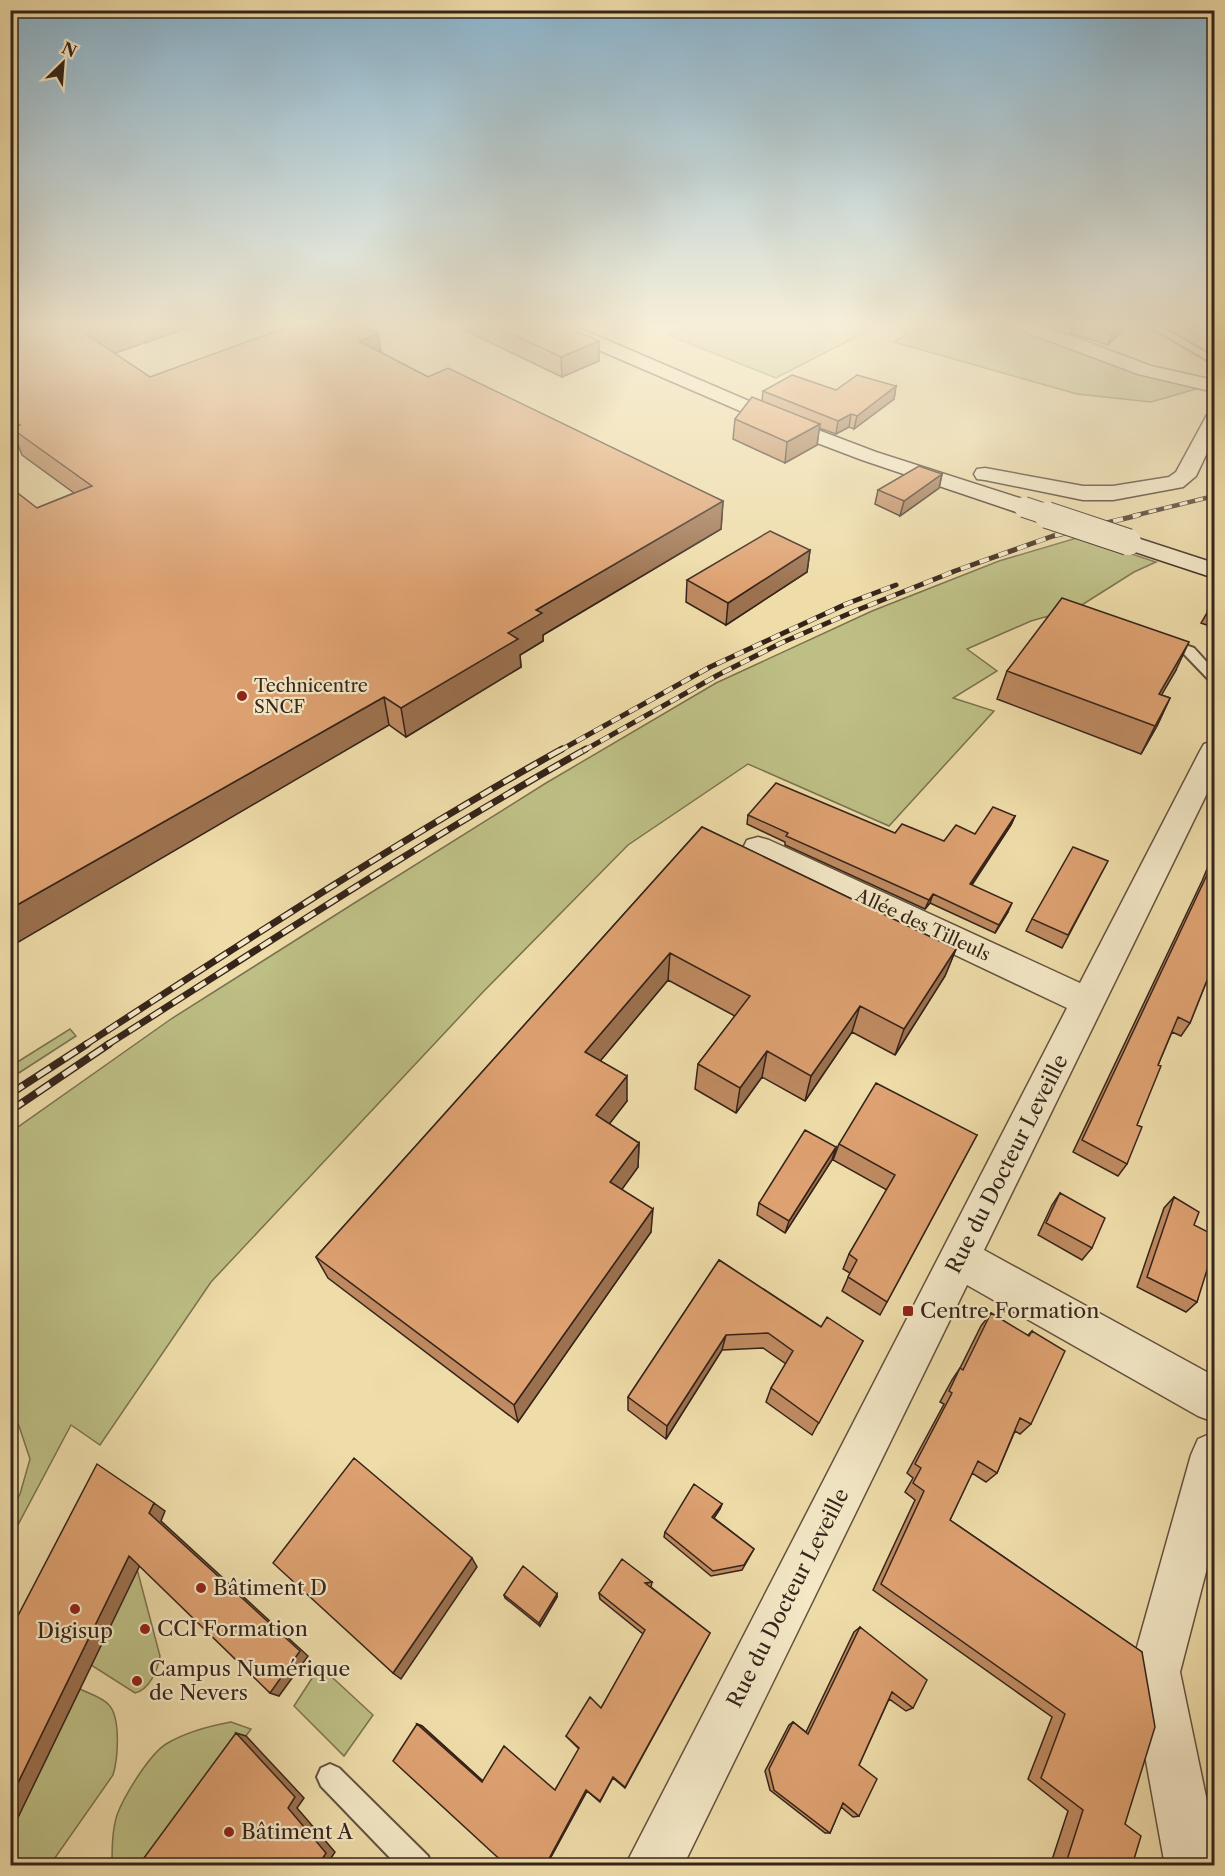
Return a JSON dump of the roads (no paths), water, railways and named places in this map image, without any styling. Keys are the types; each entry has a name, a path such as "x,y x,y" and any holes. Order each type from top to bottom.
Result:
{"street":[{"path":"767,416 869,456 1215,571"},
{"path":"950,483 967,472 1083,493 1113,493 1175,482 1185,476 1215,419"},
{"name":"Rue du Docteur Leveille","path":"653,1866 1215,751"},
{"name":"Allée des Tilleuls","path":"758,848 1088,1002"},
{"path":"959,1258 1215,1400"},
{"path":"1194,1866 1155,1672 1215,1455"}],"lane":[{"path":"1156,638 1189,651 1215,677"},
{"path":"330,1777 418,1866"}],"railway":[{"path":"1133,516 1214,496"},
{"path":"583,751 718,675 781,643 855,611 955,571 1053,536 1139,515"},
{"path":"559,751 710,667 846,604 896,585"},
{"path":"85,1045 381,856 562,749"},
{"path":"107,1045 404,857 586,749"},
{"path":"10,1094 87,1044"},
{"path":"10,1111 109,1044"}],"place":[{"name":"Technicentre SNCF","path":"242,696"},
{"name":"Centre Formation","path":"908,1311"},
{"name":"Bâtiment D","path":"201,1588"},
{"name":"Digisup","path":"75,1609"},
{"name":"CCI Formation","path":"145,1629"},
{"name":"Campus Numérique de Nevers","path":"137,1681"},
{"name":"Bâtiment A","path":"229,1832"}]}
